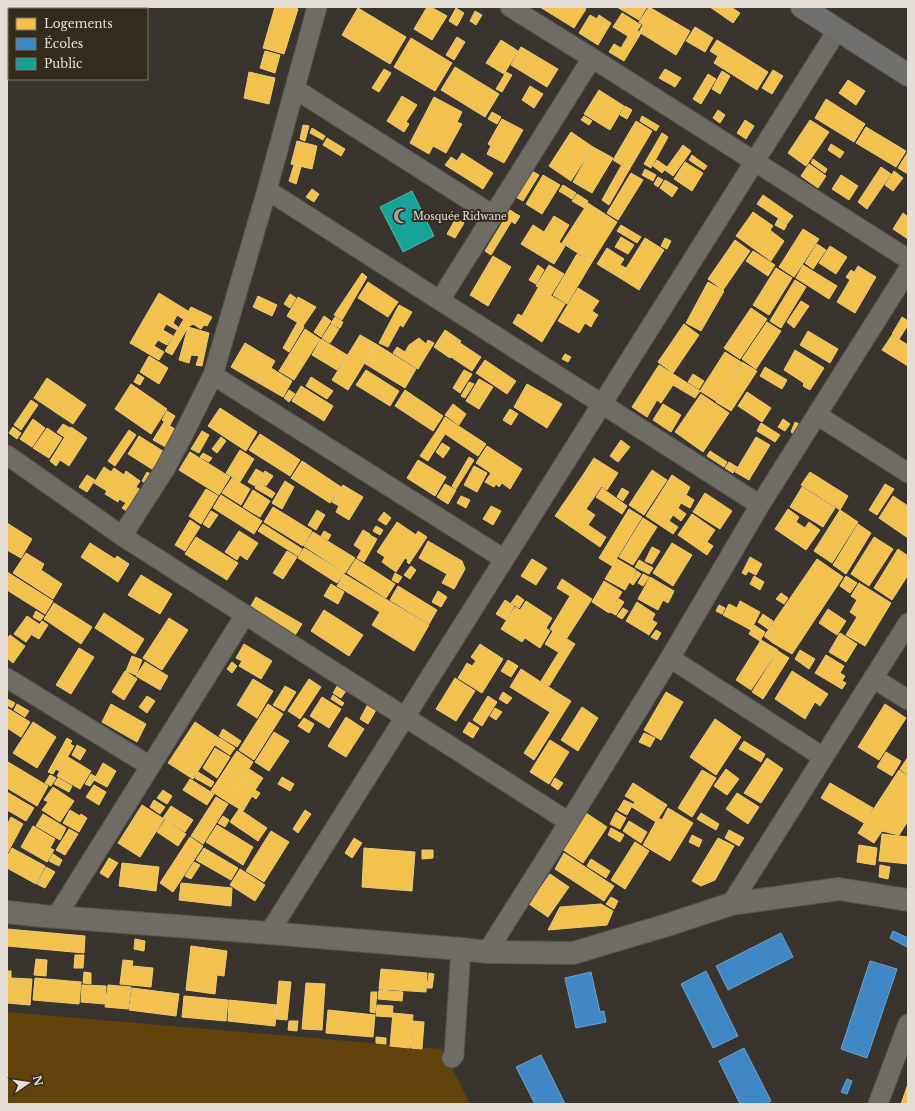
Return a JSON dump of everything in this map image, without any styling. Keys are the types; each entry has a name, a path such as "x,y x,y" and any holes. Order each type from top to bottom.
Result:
{"main road":[{"path":"802,7 908,75"}],"street":[{"path":"122,536 165,469 214,375 317,7"},
{"path":"510,7 908,259"},
{"path":"269,933 404,716 838,29"},
{"path":"440,300 592,58"},
{"path":"295,89 493,215"},
{"path":"267,190 760,505"},
{"path":"487,952 570,822 670,658 760,505 908,270"},
{"path":"214,375 504,559"},
{"path":"817,415 908,473"},
{"path":"7,455 122,536 570,822"},
{"path":"56,917 246,615"},
{"path":"731,904 908,623"},
{"path":"670,658 823,757"},
{"path":"7,678 150,766"},
{"path":"873,678 908,700"},
{"path":"7,912 487,952 573,953 731,904 839,889 908,900"},
{"path":"452,1058 454,1055 461,949"},
{"path":"878,1104 908,1024"}],"shaded area":[{"path":"7,1012 442,1049 470,1104 7,1104"}],"building: Logements":[{"path":"275,7 292,7 298,9 284,54 263,48"},
{"path":"427,7 431,7 447,16 432,40 414,29"},
{"path":"540,7 583,7 586,9 574,28"},
{"path":"617,7 647,7 639,20"},
{"path":"649,7 690,31 676,55 639,32 643,25 639,22"},
{"path":"710,7 731,7 740,13 733,23"},
{"path":"358,8 406,37 390,64 342,35"},
{"path":"456,8 464,13 457,26 449,21"},
{"path":"475,11 482,15 476,25 470,21"},
{"path":"622,13 641,25 637,31 641,33 624,61 609,52 614,44 621,48 628,36 613,27"},
{"path":"590,15 597,19 599,15 611,23 598,45 579,33"},
{"path":"695,27 713,38 705,52 686,41"},
{"path":"457,37 465,42 454,60 446,55"},
{"path":"411,38 452,63 435,91 394,67"},
{"path":"501,40 518,51 504,74 486,63"},
{"path":"717,40 768,72 757,90 714,63 718,56 710,51"},
{"path":"521,47 558,69 547,87 511,65"},
{"path":"265,51 280,55 275,73 260,68"},
{"path":"455,67 499,94 485,117 441,90"},
{"path":"384,69 391,73 379,92 372,88"},
{"path":"665,69 681,78 675,87 659,78"},
{"path":"773,70 783,76 772,94 762,88"},
{"path":"722,71 730,76 720,94 712,89"},
{"path":"249,72 275,78 269,104 244,98"},
{"path":"506,72 512,75 502,92 496,89"},
{"path":"708,74 716,79 701,104 693,99"},
{"path":"848,80 865,91 856,105 839,93"},
{"path":"530,86 543,94 534,108 522,100"},
{"path":"599,90 624,106 610,130 584,114"},
{"path":"402,96 417,105 406,122 409,124 404,132 387,121"},
{"path":"434,97 462,112 457,122 462,124 446,153 433,146 429,154 410,143"},
{"path":"826,99 865,124 854,142 815,118"},
{"path":"625,106 632,110 627,119 620,115"},
{"path":"718,110 725,115 720,123 713,118"},
{"path":"492,112 501,117 497,124 488,119"},
{"path":"584,116 592,121 589,125 581,120"},
{"path":"642,116 659,126 656,131 640,121"},
{"path":"502,119 523,130 504,163 487,154 491,146 488,144"},
{"path":"745,120 754,126 746,139 737,133"},
{"path":"810,120 829,132 806,166 788,153"},
{"path":"636,121 652,131 629,170 613,160"},
{"path":"303,125 309,126 305,141 300,139"},
{"path":"866,127 906,151 896,167 856,143"},
{"path":"312,128 325,136 323,140 310,133"},
{"path":"571,132 593,147 571,181 549,166"},
{"path":"662,133 668,137 651,168 644,164"},
{"path":"327,138 345,149 341,156 323,145"},
{"path":"297,141 317,146 312,169 291,164"},
{"path":"831,144 844,152 840,158 828,150"},
{"path":"683,145 691,151 673,176 665,170"},
{"path":"593,147 613,158 592,193 573,182"},
{"path":"908,152 908,174 898,168"},
{"path":"462,153 493,173 483,189 445,165 451,157 457,161"},
{"path":"692,155 707,166 704,170 689,160"},
{"path":"813,159 827,169 825,173 811,163"},
{"path":"657,160 667,167 662,173 653,166"},
{"path":"685,162 703,173 692,191 674,179"},
{"path":"809,164 826,176 818,188 801,176"},
{"path":"294,165 301,167 296,184 289,181"},
{"path":"621,166 629,170 609,205 602,200"},
{"path":"881,167 891,174 867,209 858,202"},
{"path":"645,169 656,175 653,181 642,175"},
{"path":"530,170 539,175 523,201 514,196"},
{"path":"894,171 903,178 893,191 885,185"},
{"path":"631,173 643,180 618,220 607,213"},
{"path":"543,175 560,185 542,214 526,204"},
{"path":"841,175 858,186 849,200 832,189"},
{"path":"658,177 663,180 658,187 654,184"},
{"path":"665,180 678,188 672,197 660,188"},
{"path":"563,185 576,193 572,199 559,191"},
{"path":"312,189 319,194 314,202 306,197"},
{"path":"577,194 588,201 584,208 572,201"},
{"path":"763,195 793,216 787,224 757,204"},
{"path":"588,203 617,222 592,262 562,243"},
{"path":"510,210 516,214 491,255 485,251"},
{"path":"753,212 773,226 770,230 784,241 771,261 736,236"},
{"path":"903,213 908,217 908,239 893,229"},
{"path":"516,214 520,216 515,224 511,221"},
{"path":"554,216 569,225 559,242 565,246 554,264 521,244 533,225 544,232"},
{"path":"456,218 464,223 455,238 447,234"},
{"path":"778,219 787,225 784,230 775,225"},
{"path":"621,225 641,237 637,243 617,231"},
{"path":"803,229 819,239 794,277 779,267"},
{"path":"621,237 634,245 628,254 615,247"},
{"path":"645,238 664,250 639,290 620,278"},
{"path":"665,238 671,241 667,249 661,246"},
{"path":"735,240 750,251 723,290 708,279"},
{"path":"817,244 826,250 813,269 805,263"},
{"path":"830,246 847,257 836,274 819,263"},
{"path":"607,248 624,259 620,265 626,268 620,278 597,264"},
{"path":"753,251 775,265 768,276 746,261"},
{"path":"577,254 592,262 567,304 553,295"},
{"path":"493,256 511,267 488,306 470,295"},
{"path":"538,265 544,270 536,284 529,280"},
{"path":"549,265 564,274 551,295 536,286"},
{"path":"803,265 837,286 829,299 796,278"},
{"path":"858,266 876,277 855,313 837,302"},
{"path":"776,268 792,278 769,315 753,305"},
{"path":"851,270 854,272 850,280 846,277"},
{"path":"362,273 367,277 342,320 334,315"},
{"path":"795,280 806,287 781,328 770,321"},
{"path":"368,282 398,302 388,317 358,298"},
{"path":"708,282 724,291 701,331 686,323"},
{"path":"538,288 565,304 542,342 513,323 518,314 522,316"},
{"path":"578,288 599,301 592,311 598,315 591,327 585,323 579,333 558,321"},
{"path":"159,293 188,311 183,319 177,315 173,323 178,327 177,330 166,324 163,330 173,336 167,345 158,340 154,346 164,352 159,360 130,343"},
{"path":"290,294 296,298 290,308 284,304"},
{"path":"258,296 277,305 272,316 253,307"},
{"path":"298,297 316,307 303,326 287,316"},
{"path":"801,301 809,306 794,328 787,322"},
{"path":"399,305 412,312 403,327 400,325 388,347 379,343"},
{"path":"191,307 212,317 207,326 204,325 201,329 193,324 188,327 172,355 165,351"},
{"path":"751,308 767,319 740,359 724,348"},
{"path":"324,316 331,321 321,337 314,332"},
{"path":"335,317 343,322 340,328 331,323"},
{"path":"902,317 908,321 908,325 899,339 892,334"},
{"path":"767,322 781,331 756,369 742,359"},
{"path":"297,323 304,327 289,352 283,348"},
{"path":"331,324 339,329 330,343 322,338"},
{"path":"684,324 699,335 673,373 658,362"},
{"path":"188,327 209,333 202,366 196,365 199,356 191,355 189,363 179,360"},
{"path":"305,329 320,339 294,380 279,371"},
{"path":"445,330 461,341 450,358 434,347"},
{"path":"808,331 838,349 830,363 800,345"},
{"path":"360,335 376,344 348,390 332,380"},
{"path":"892,335 908,345 908,366 882,350"},
{"path":"419,338 426,344 428,340 434,343 418,369 393,353 397,347 405,352 409,345"},
{"path":"321,339 347,355 337,370 312,355"},
{"path":"245,343 275,361 271,368 292,381 283,397 231,367"},
{"path":"460,343 481,357 472,371 451,357"},
{"path":"376,344 416,369 405,388 364,363"},
{"path":"795,350 824,368 810,390 803,386 804,383 784,370"},
{"path":"725,352 741,362 716,401 700,391"},
{"path":"565,354 571,357 568,362 562,359"},
{"path":"149,356 168,368 159,384 140,372"},
{"path":"485,360 516,381 507,394 476,373"},
{"path":"742,362 757,371 731,411 716,402"},
{"path":"659,365 700,391 695,398 673,385 661,403 657,400 647,417 632,407"},
{"path":"765,367 787,380 782,389 760,376"},
{"path":"366,370 399,391 390,406 356,385"},
{"path":"464,370 472,374 460,393 453,388"},
{"path":"138,374 144,378 140,385 134,382"},
{"path":"693,374 704,381 699,389 688,382"},
{"path":"311,377 333,391 327,399 306,386"},
{"path":"47,378 86,405 73,424 34,398"},
{"path":"479,379 493,387 479,409 466,401"},
{"path":"469,382 474,384 465,398 461,396"},
{"path":"131,384 167,409 151,434 115,409"},
{"path":"527,384 562,404 547,428 514,407"},
{"path":"301,386 333,406 324,421 292,401"},
{"path":"289,390 295,394 289,402 284,398"},
{"path":"405,390 443,416 433,431 395,406"},
{"path":"747,392 771,408 762,422 738,406"},
{"path":"701,394 729,413 703,452 675,432"},
{"path":"31,400 38,405 21,430 14,425"},
{"path":"453,404 466,414 459,425 445,415"},
{"path":"663,404 681,415 671,432 653,420"},
{"path":"220,408 257,432 246,451 208,426"},
{"path":"510,409 518,414 511,425 503,420"},
{"path":"167,411 175,416 170,425 162,420"},
{"path":"445,417 486,444 478,456 438,429"},
{"path":"33,419 45,428 32,447 20,439"},
{"path":"783,419 790,424 785,431 778,427"},
{"path":"164,422 181,433 171,450 153,440"},
{"path":"795,422 799,424 794,434 791,432"},
{"path":"761,423 780,435 775,442 757,431"},
{"path":"63,424 70,428 64,437 57,432"},
{"path":"13,427 21,433 17,439 9,433"},
{"path":"71,427 87,438 69,466 60,460 56,466 50,461"},
{"path":"47,428 62,438 49,458 33,448"},
{"path":"438,429 445,434 428,461 420,456"},
{"path":"129,430 136,435 115,466 108,461"},
{"path":"202,431 209,435 199,453 191,449"},
{"path":"260,434 300,460 290,476 249,450"},
{"path":"139,436 166,453 155,471 128,454"},
{"path":"221,437 226,441 217,453 212,449"},
{"path":"756,437 770,445 749,480 735,472"},
{"path":"621,440 630,447 618,462 610,456"},
{"path":"442,443 450,448 443,458 436,452"},
{"path":"487,446 522,469 510,489 502,483 499,487 496,484 494,487 485,482 491,473 476,463"},
{"path":"240,450 254,459 240,482 226,473"},
{"path":"710,451 727,462 724,467 707,456"},
{"path":"190,452 230,477 219,495 179,470"},
{"path":"203,453 212,458 209,462 200,457"},
{"path":"469,457 474,460 456,489 452,486"},
{"path":"594,458 618,473 607,490 583,475"},
{"path":"418,460 446,477 435,496 407,478"},
{"path":"302,461 341,487 330,503 291,478"},
{"path":"729,462 737,467 733,473 725,468"},
{"path":"474,466 487,473 477,492 464,485"},
{"path":"104,467 111,472 114,468 124,475 126,471 140,481 136,487 142,491 128,512 122,508 126,503 119,499 118,502 105,494 107,491 94,483"},
{"path":"256,469 263,473 255,486 248,482"},
{"path":"652,470 667,480 644,515 629,505"},
{"path":"265,471 273,476 266,486 258,481"},
{"path":"147,472 152,475 147,484 142,481"},
{"path":"810,472 848,496 840,510 801,485"},
{"path":"87,475 95,480 87,492 79,487"},
{"path":"583,475 601,487 586,509 595,515 588,525 606,537 600,547 555,516"},
{"path":"672,475 690,487 686,495 694,500 690,508 681,503 678,508 686,514 681,521 673,515 669,521 678,527 673,534 646,516"},
{"path":"232,478 250,489 241,505 222,493"},
{"path":"285,481 294,487 282,509 272,503"},
{"path":"258,482 275,493 272,498 255,488"},
{"path":"445,484 456,490 448,504 437,497"},
{"path":"885,484 894,489 877,515 869,510"},
{"path":"343,485 363,497 349,520 336,512 339,506 332,502"},
{"path":"802,487 835,508 823,527 790,507"},
{"path":"602,488 627,506 622,514 596,497"},
{"path":"622,488 629,492 623,501 617,497"},
{"path":"206,489 218,496 201,524 189,516"},
{"path":"253,490 270,501 260,517 243,507"},
{"path":"705,493 732,511 720,529 693,512"},
{"path":"221,495 262,521 254,534 213,508"},
{"path":"461,496 470,500 466,508 457,503"},
{"path":"893,496 908,506 908,538 879,518"},
{"path":"491,506 501,511 493,525 483,519"},
{"path":"273,507 312,531 303,546 264,522"},
{"path":"629,509 642,517 612,566 599,558"},
{"path":"788,509 799,517 796,522 805,528 809,522 820,530 806,550 775,529"},
{"path":"317,510 325,515 316,530 308,525"},
{"path":"840,510 858,522 832,563 814,551"},
{"path":"211,511 218,515 209,528 203,524"},
{"path":"384,512 391,518 386,525 378,520"},
{"path":"692,514 715,530 707,542 713,546 707,555 678,535"},
{"path":"643,518 657,527 633,565 619,557"},
{"path":"190,520 200,527 185,551 175,545"},
{"path":"397,522 416,535 418,531 427,537 409,564 407,562 408,560 405,558 396,572 382,562 385,557 377,552"},
{"path":"7,523 32,539 21,558 7,550"},
{"path":"263,524 302,549 298,556 258,531"},
{"path":"858,524 871,533 846,574 833,565"},
{"path":"376,526 383,530 380,535 373,531"},
{"path":"363,530 370,534 361,550 354,545"},
{"path":"239,531 258,543 247,560 240,555 237,560 225,552"},
{"path":"324,531 331,535 328,540 321,536"},
{"path":"313,532 355,558 345,573 304,546"},
{"path":"370,535 377,539 364,562 357,558"},
{"path":"196,537 238,563 227,580 185,554"},
{"path":"874,537 893,549 869,586 851,574"},
{"path":"428,541 462,561 465,569 454,589 442,583 447,574 419,558"},
{"path":"90,543 115,559 117,556 129,564 118,582 81,557"},
{"path":"672,543 692,555 673,586 653,573"},
{"path":"652,547 660,551 652,564 645,561"},
{"path":"304,548 344,573 337,583 298,558"},
{"path":"898,549 908,556 908,575 892,600 874,588"},
{"path":"287,551 297,557 283,579 273,573"},
{"path":"26,553 44,564 41,570 62,584 53,599 13,573"},
{"path":"750,557 762,564 756,575 748,571 746,575 742,573"},
{"path":"356,559 395,584 386,598 347,573"},
{"path":"532,559 547,568 536,585 521,576"},
{"path":"617,559 636,570 625,590 605,579"},
{"path":"817,559 843,577 792,654 764,636"},
{"path":"639,560 653,568 649,574 635,567"},
{"path":"411,566 416,570 410,579 404,575"},
{"path":"637,571 641,574 633,585 629,582"},
{"path":"7,572 53,601 45,614 7,590"},
{"path":"395,573 402,577 398,583 392,580"},
{"path":"344,574 429,625 414,651 372,625 380,612 337,586"},
{"path":"643,574 649,577 643,586 638,583"},
{"path":"141,575 172,594 160,614 128,595"},
{"path":"754,576 764,582 760,590 750,584"},
{"path":"846,576 857,583 850,593 840,586"},
{"path":"650,577 674,591 668,603 663,600 658,610 638,599"},
{"path":"562,579 592,599 558,652 545,644 553,631 550,629 570,596 557,588"},
{"path":"604,581 622,592 609,613 592,602"},
{"path":"859,583 891,603 865,646 846,635 857,617 850,612 857,600 851,596"},
{"path":"331,584 344,592 338,604 324,596"},
{"path":"398,586 437,610 429,624 390,600"},
{"path":"438,591 447,597 441,607 432,602"},
{"path":"781,593 788,598 784,604 776,599"},
{"path":"517,595 524,600 519,608 511,603"},
{"path":"256,597 302,624 294,637 248,611"},
{"path":"619,599 624,602 616,615 610,612"},
{"path":"505,600 514,606 506,620 496,614"},
{"path":"526,601 552,618 546,628 550,631 540,648 525,638 522,642 501,629 515,607 520,610"},
{"path":"740,601 760,612 751,630 723,615 729,604 737,608"},
{"path":"637,602 655,614 652,620 657,623 649,635 626,621"},
{"path":"54,603 92,627 81,644 44,619"},
{"path":"719,605 725,608 722,614 716,611"},
{"path":"623,608 628,611 622,619 617,616"},
{"path":"828,609 846,621 837,635 819,623"},
{"path":"324,610 363,635 349,656 311,631"},
{"path":"36,611 44,616 40,621 33,617"},
{"path":"104,613 144,639 135,654 95,628"},
{"path":"763,614 773,621 768,629 758,622"},
{"path":"27,616 39,624 26,642 14,634"},
{"path":"169,618 188,630 162,670 143,658"},
{"path":"42,621 48,625 39,639 32,635"},
{"path":"754,625 765,632 760,641 749,634"},
{"path":"656,630 661,633 657,640 651,637"},
{"path":"840,633 857,644 846,662 829,652"},
{"path":"10,635 25,646 13,663 7,658 7,639"},
{"path":"567,639 575,644 549,686 541,681"},
{"path":"761,640 778,650 751,690 736,680"},
{"path":"244,644 272,661 261,679 239,666 242,661 236,658"},
{"path":"480,644 503,659 482,693 458,678 467,663 472,666 476,661 471,657"},
{"path":"79,648 94,657 71,694 56,685"},
{"path":"800,650 815,659 809,669 795,659"},
{"path":"778,651 789,658 763,699 752,692"},
{"path":"826,655 844,666 840,673 845,676 842,681 846,683 842,689 815,673"},
{"path":"132,656 142,660 136,675 126,671"},
{"path":"508,660 518,666 511,677 501,671"},
{"path":"145,662 168,676 160,690 136,676"},
{"path":"232,662 237,666 232,673 227,669"},
{"path":"521,669 561,695 550,712 510,687"},
{"path":"125,671 137,679 124,700 112,692"},
{"path":"792,671 828,694 820,706 815,702 805,719 775,699"},
{"path":"455,678 475,691 456,721 436,709"},
{"path":"253,679 273,691 257,718 237,705"},
{"path":"309,679 321,687 300,719 288,711"},
{"path":"339,683 348,688 341,698 333,693"},
{"path":"285,686 296,692 284,711 273,705"},
{"path":"503,692 512,698 507,704 499,699"},
{"path":"666,692 683,702 661,740 644,730"},
{"path":"333,695 344,703 342,706 331,699"},
{"path":"561,695 571,701 534,760 524,753"},
{"path":"147,696 155,701 147,713 139,707"},
{"path":"488,696 497,702 482,726 473,720"},
{"path":"322,697 341,709 329,728 310,716"},
{"path":"7,699 15,703 12,708 7,705"},
{"path":"17,704 29,711 25,717 14,710"},
{"path":"111,704 146,724 137,742 102,722"},
{"path":"268,704 283,714 254,760 239,750"},
{"path":"368,704 376,710 368,724 360,719"},
{"path":"885,704 906,718 879,760 858,747"},
{"path":"582,707 598,718 578,751 561,740"},
{"path":"7,708 30,722 21,737 7,728"},
{"path":"495,708 502,712 496,720 490,716"},
{"path":"346,717 364,729 346,757 328,746"},
{"path":"304,718 314,724 309,733 298,726"},
{"path":"715,719 741,737 716,775 690,757"},
{"path":"33,722 56,737 37,768 13,753"},
{"path":"195,722 219,738 193,779 168,763"},
{"path":"469,722 479,728 473,738 463,732"},
{"path":"223,729 241,741 237,747 219,736"},
{"path":"274,732 289,741 269,771 255,762"},
{"path":"644,733 655,738 650,747 639,742"},
{"path":"67,738 72,741 70,744 74,746 59,771 56,769 53,774 48,772"},
{"path":"220,738 235,748 230,755 215,745"},
{"path":"550,740 569,752 549,784 530,772"},
{"path":"744,741 765,754 761,762 739,749"},
{"path":"77,745 86,750 80,760 72,755"},
{"path":"215,748 230,757 217,778 203,768"},
{"path":"237,751 253,762 228,802 211,791"},
{"path":"886,752 901,761 892,776 877,767"},
{"path":"68,757 91,771 80,789 57,776"},
{"path":"908,757 908,775 900,769"},
{"path":"767,758 783,769 761,803 744,793"},
{"path":"8,762 48,786 37,806 7,788"},
{"path":"103,763 116,771 107,787 94,780"},
{"path":"249,769 263,778 255,790 260,793 256,799 252,796 243,811 228,802"},
{"path":"726,769 739,779 727,795 714,786"},
{"path":"702,770 716,778 692,817 678,808"},
{"path":"899,770 908,776 908,821 899,835 882,831 874,843 858,833"},
{"path":"198,772 214,782 211,787 195,778"},
{"path":"91,774 96,777 90,786 85,784"},
{"path":"50,775 56,778 51,786 45,783"},
{"path":"282,777 294,784 290,791 278,784"},
{"path":"58,778 72,786 69,792 54,784"},
{"path":"555,778 563,783 558,790 551,785"},
{"path":"190,779 214,794 207,805 183,790"},
{"path":"633,783 667,805 656,822 632,807 635,802 625,796"},
{"path":"830,783 873,808 864,823 821,798"},
{"path":"94,785 106,792 99,805 86,797"},
{"path":"53,787 74,801 60,822 42,810 48,802 44,800"},
{"path":"163,790 172,796 167,804 157,798"},
{"path":"7,792 34,808 26,821 7,810"},
{"path":"737,793 759,807 748,824 726,809"},
{"path":"216,797 228,804 203,844 191,836"},
{"path":"154,800 165,807 160,814 150,807"},
{"path":"624,800 633,804 627,815 618,810"},
{"path":"142,805 164,819 140,857 118,843"},
{"path":"171,806 193,820 185,832 163,818"},
{"path":"668,808 693,823 670,861 643,845 658,818 662,820"},
{"path":"239,809 267,828 258,841 230,822"},
{"path":"70,810 87,818 79,832 63,823"},
{"path":"305,810 311,814 298,833 293,829"},
{"path":"616,812 626,818 620,829 610,824"},
{"path":"586,813 607,827 583,863 562,849"},
{"path":"701,813 719,824 716,830 697,819"},
{"path":"43,814 66,828 60,840 36,826"},
{"path":"223,816 229,820 225,827 218,823"},
{"path":"11,817 23,824 7,854 7,825"},
{"path":"165,820 186,834 178,846 157,832"},
{"path":"629,821 647,832 641,843 623,831"},
{"path":"217,825 253,847 243,865 206,842"},
{"path":"33,826 55,839 50,848 54,850 47,862 21,847"},
{"path":"611,828 624,835 620,842 608,835"},
{"path":"69,829 78,834 65,855 56,850"},
{"path":"729,830 744,838 739,846 725,838"},
{"path":"271,831 289,842 264,882 246,871"},
{"path":"882,834 908,837 908,864 879,861"},
{"path":"692,835 702,840 699,847 689,842"},
{"path":"190,837 203,846 173,892 160,883"},
{"path":"354,838 362,843 352,858 345,853"},
{"path":"718,838 734,846 715,880 701,886 692,881"},
{"path":"635,842 649,851 625,889 611,880"},
{"path":"859,845 877,848 875,865 857,862"},
{"path":"12,848 45,866 36,884 7,868 7,857"},
{"path":"204,848 238,868 231,880 196,860"},
{"path":"364,848 415,852 412,891 362,887"},
{"path":"422,850 433,850 433,858 422,859"},
{"path":"564,853 614,886 604,901 555,869"},
{"path":"53,854 62,860 59,866 49,861"},
{"path":"109,858 118,863 108,878 100,873"},
{"path":"591,859 610,871 606,878 587,866"},
{"path":"194,862 200,865 191,879 185,876"},
{"path":"122,863 159,867 156,891 119,886"},
{"path":"880,865 890,867 888,879 879,877"},
{"path":"46,867 55,872 45,888 37,884"},
{"path":"240,869 265,885 255,901 230,885"},
{"path":"550,874 569,887 548,917 529,904"},
{"path":"181,883 232,888 231,906 179,900"},
{"path":"611,897 618,901 614,909 606,904"},
{"path":"601,904 613,911 607,925 548,930 560,907"},
{"path":"7,929 85,936 84,953 7,946"},
{"path":"135,939 145,941 144,951 134,949"},
{"path":"191,946 227,951 224,976 217,975 215,994 186,990"},
{"path":"75,955 84,955 83,968 74,968"},
{"path":"36,959 47,960 46,976 34,975"},
{"path":"123,960 133,961 132,966 153,968 151,987 120,984"},
{"path":"381,969 427,973 426,992 379,989"},
{"path":"7,971 11,971 11,978 32,979 30,1005 7,1003"},
{"path":"84,972 91,973 91,984 83,983"},
{"path":"429,973 434,974 432,988 427,988"},
{"path":"35,978 81,982 79,1004 33,1000"},
{"path":"279,981 291,982 287,1020 276,1019"},
{"path":"306,983 325,984 322,1030 302,1029"},
{"path":"82,985 106,986 105,1004 81,1002"},
{"path":"108,985 131,987 128,1009 105,1007"},
{"path":"132,988 179,994 176,1016 129,1010"},
{"path":"379,990 403,992 402,1001 378,999"},
{"path":"371,992 377,992 375,1013 370,1012"},
{"path":"184,996 228,1000 226,1021 182,1017"},
{"path":"229,1000 277,1005 275,1026 228,1021"},
{"path":"377,1005 393,1006 392,1017 376,1016"},
{"path":"328,1010 375,1015 373,1037 326,1033"},
{"path":"393,1013 413,1015 410,1048 390,1046"},
{"path":"289,1021 298,1021 297,1031 288,1030"},
{"path":"413,1021 424,1022 422,1049 411,1048"},
{"path":"376,1037 386,1038 386,1044 376,1043"},
{"path":"908,1084 908,1104 901,1104"}],"building: Écoles":[{"path":"893,931 908,938 907,947 890,938"},
{"path":"781,933 793,957 728,990 716,966"},
{"path":"870,961 897,969 867,1058 841,1049"},
{"path":"706,971 738,1036 713,1048 681,984"},
{"path":"591,972 600,1012 604,1011 606,1022 576,1028 565,978"},
{"path":"744,1048 771,1101 766,1104 740,1104 719,1061"},
{"path":"541,1055 565,1104 535,1104 516,1067"},
{"path":"847,1079 852,1081 847,1094 841,1092"}],"building: Public":[{"path":"412,191 434,236 403,252 380,207"}],"place":[{"name":"Mosquée Ridwane","path":"401,216"}]}
